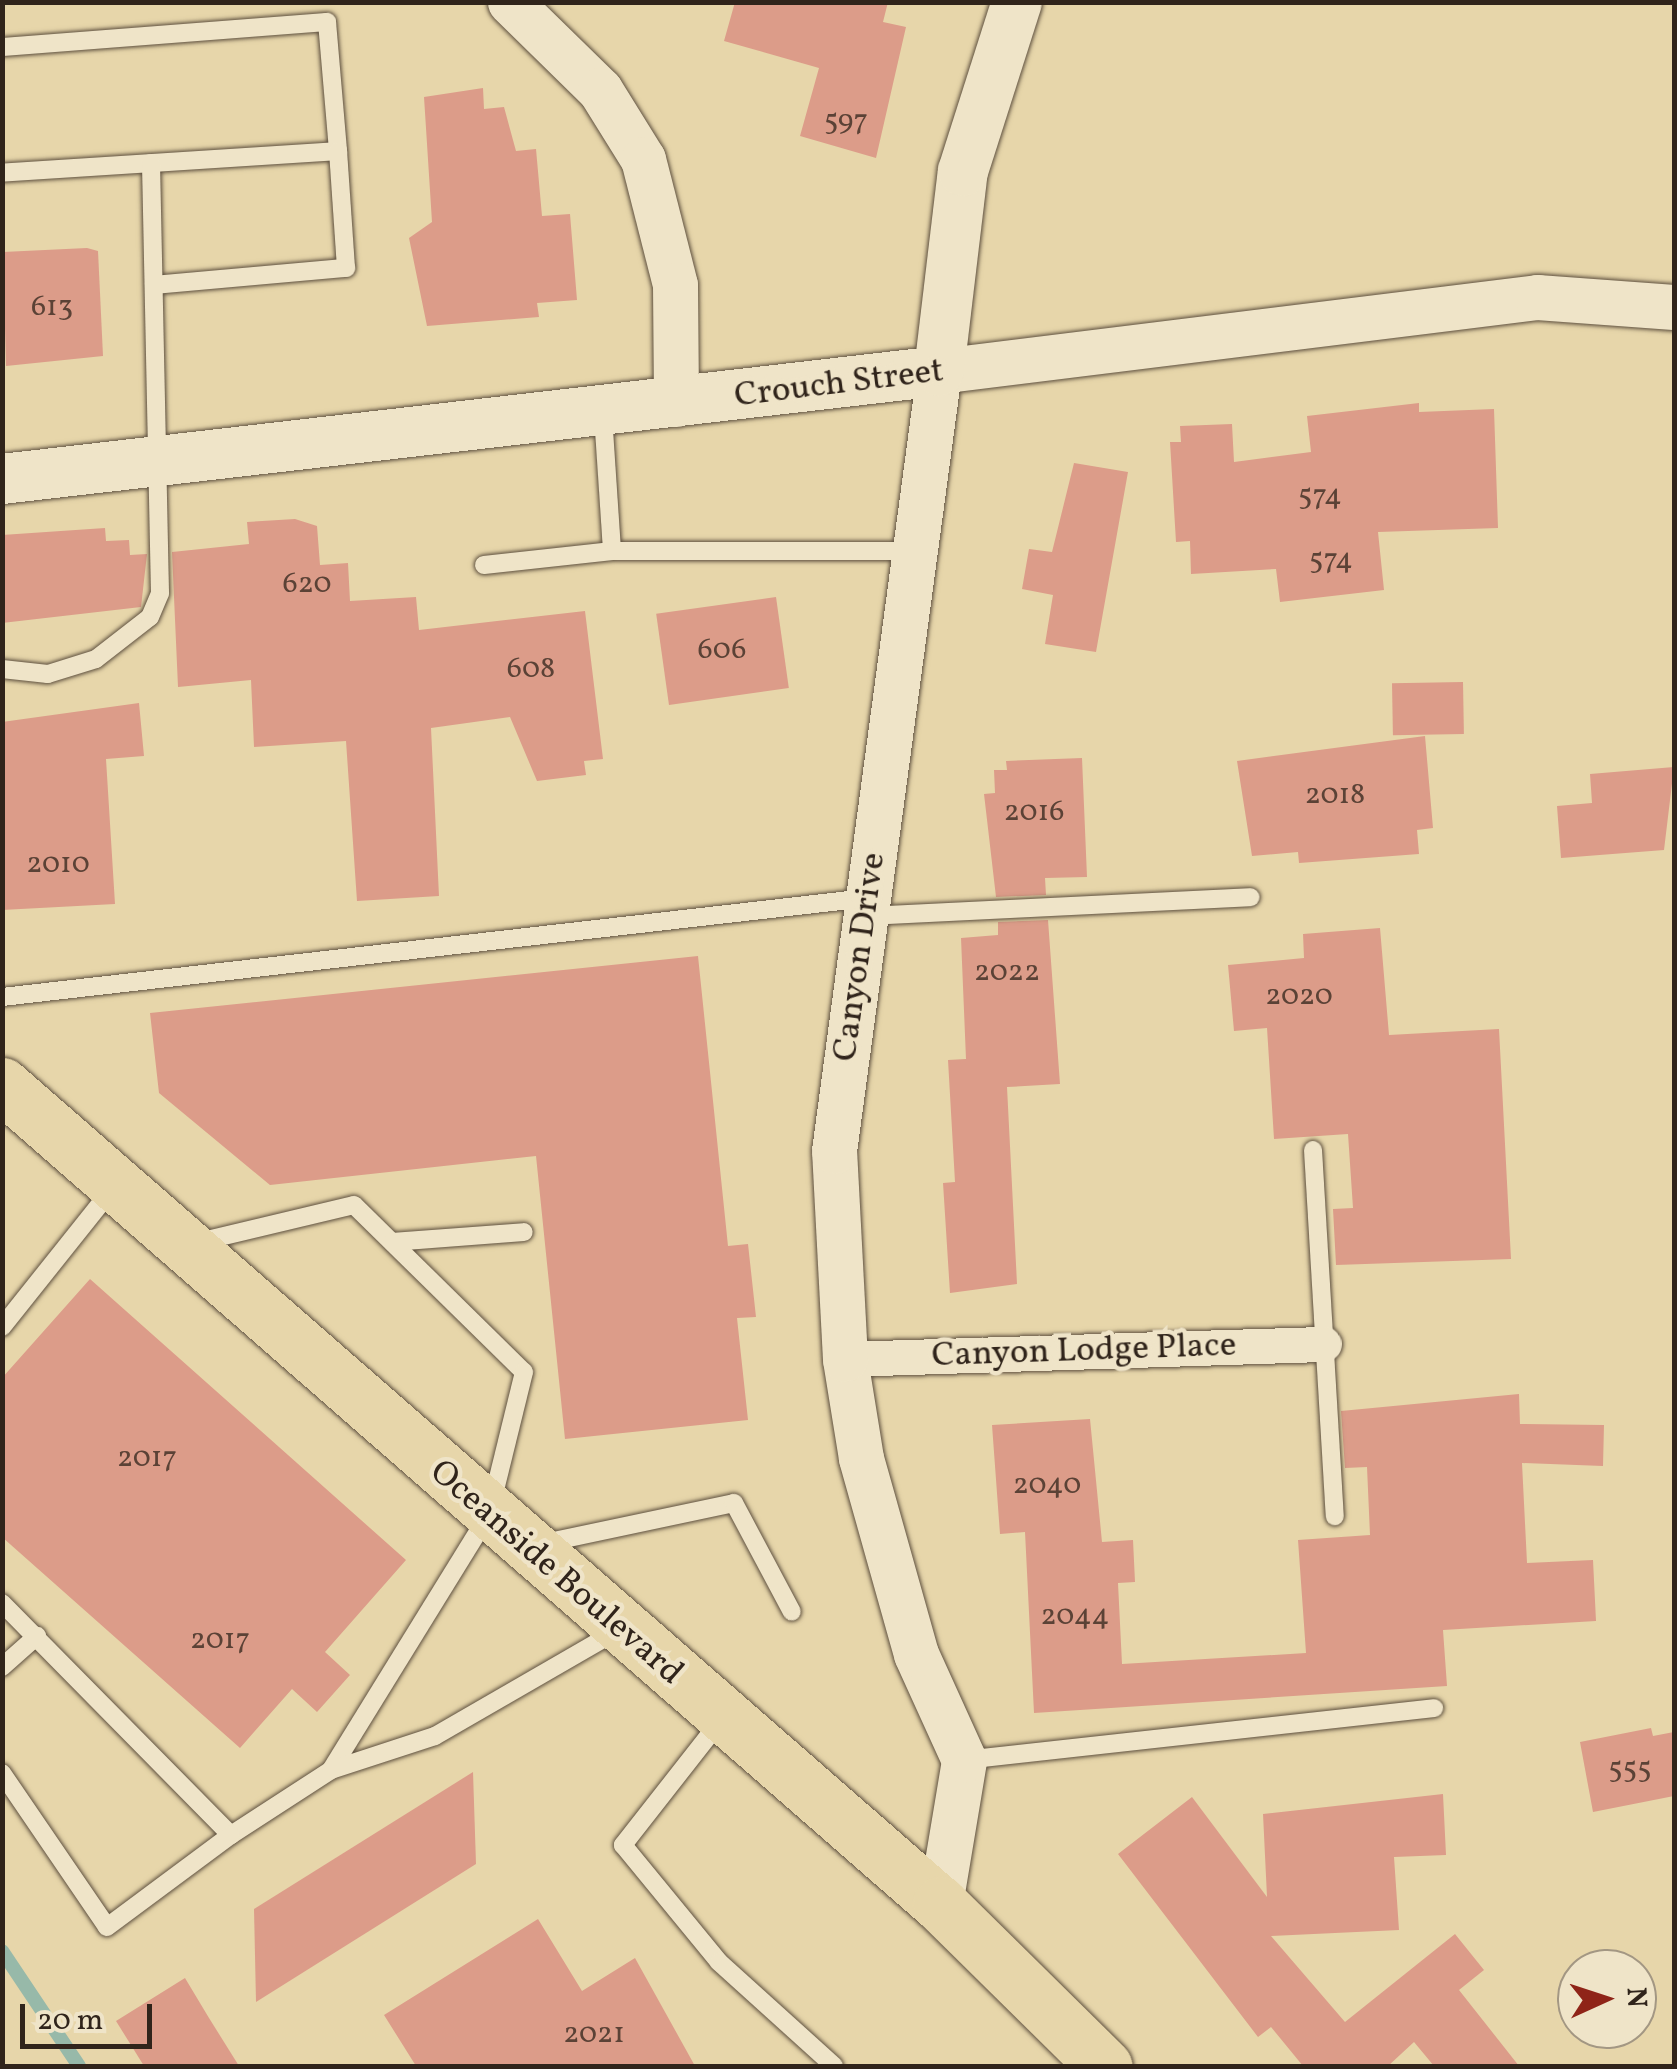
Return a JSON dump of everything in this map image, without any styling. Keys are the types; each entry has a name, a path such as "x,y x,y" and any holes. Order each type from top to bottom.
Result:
{"main road":[{"name":"Canyon Drive","path":"939,371 963,170 1017,2"},
{"name":"Crouch Street","path":"2,479 939,371"},
{"name":"Oceanside Boulevard","path":"2,1086 721,1719 940,1904 1104,2066"}],"street":[{"path":"510,2 600,90 643,159 675,285 676,404"},
{"name":"Crouch Street","path":"939,371 1537,297 1674,308"},
{"name":"Canyon Drive","path":"939,371 834,1151 844,1359 861,1458 916,1654 964,1760"},
{"name":"Canyon Lodge Place","path":"844,1359 1324,1344"},
{"path":"940,1904 964,1760"}],"lane":[{"path":"2,47 326,22 346,268 154,284"},
{"path":"2,173 338,151"},
{"path":"2,669 73,668 150,616 161,571 151,163"},
{"path":"602,412 612,551"},
{"path":"484,566 612,551 915,551"},
{"path":"2,996 867,907 1251,898"},
{"path":"1313,1150 1336,1516"},
{"path":"2,1327 115,1185"},
{"path":"184,1246 354,1204 524,1372 509,1530 331,1770"},
{"path":"392,1242 524,1232"},
{"path":"509,1530 734,1503 792,1612"},
{"path":"2,1603 230,1835"},
{"path":"2,1773 107,1927 230,1835 331,1770 435,1736 620,1630"},
{"path":"2,1667 37,1636"},
{"path":"964,1760 1434,1708"},
{"path":"721,1719 623,1844 719,1962 834,2066"}],"building":[{"path":"735,2 888,2 883,22 906,27 876,158 800,136 819,68 724,41"},
{"path":"483,88 484,109 504,107 516,151 536,149 542,216 570,214 577,300 537,303 539,317 427,326 409,238 432,222 424,97"},
{"path":"87,248 98,251 103,356 6,366 3,252"},
{"path":"1419,403 1419,412 1494,409 1498,528 1378,532 1384,590 1280,602 1276,569 1191,574 1190,541 1176,542 1170,442 1181,442 1180,426 1232,424 1234,462 1311,452 1307,416"},
{"path":"1074,463 1128,472 1096,652 1045,644 1053,595 1022,589 1029,549 1052,552"},
{"path":"295,519 317,526 320,565 348,563 350,601 416,597 419,630 585,611 603,759 584,761 586,775 537,781 510,717 431,728 439,896 357,901 346,741 254,747 251,680 178,687 172,552 249,544 247,522"},
{"path":"105,528 106,541 129,540 130,555 147,554 141,607 2,623 2,535"},
{"path":"776,597 789,688 669,705 656,614"},
{"path":"1463,682 1464,734 1393,735 1392,683"},
{"path":"139,703 144,756 106,759 115,904 2,910 2,722"},
{"path":"1425,736 1433,828 1417,830 1419,854 1299,863 1298,852 1252,856 1237,761"},
{"path":"1082,758 1087,877 1045,878 1046,895 996,897 984,794 995,793 994,770 1007,770 1006,761"},
{"path":"1674,767 1664,850 1561,858 1557,806 1592,803 1590,774"},
{"path":"1048,920 1060,1084 1007,1087 1017,1284 950,1293 943,1183 955,1182 948,1060 966,1059 961,938 998,935 998,922"},
{"path":"1380,928 1389,1035 1499,1029 1511,1259 1336,1265 1333,1209 1353,1208 1348,1134 1274,1139 1267,1028 1234,1031 1228,965 1304,958 1303,934"},
{"path":"698,956 728,1246 748,1244 756,1317 737,1318 748,1420 565,1439 536,1156 270,1185 159,1093 150,1013"},
{"path":"90,1279 406,1560 325,1652 350,1675 317,1712 292,1689 240,1748 2,1537 2,1378"},
{"path":"1519,1394 1520,1424 1604,1425 1603,1466 1522,1463 1527,1563 1593,1560 1596,1621 1443,1630 1447,1686 1034,1713 1025,1532 1000,1534 992,1425 1090,1419 1102,1542 1133,1540 1135,1582 1118,1583 1122,1664 1306,1653 1298,1540 1370,1535 1367,1467 1345,1468 1341,1411"},
{"path":"1651,1728 1653,1736 1674,1732 1674,1796 1593,1812 1580,1742"},
{"path":"473,1772 476,1864 256,2002 254,1909"},
{"path":"1443,1794 1446,1855 1394,1857 1399,1930 1271,1936 1345,2022 1455,1934 1484,1970 1459,1990 1519,2066 1434,2066 1414,2042 1388,2066 1303,2066 1271,2027 1258,2037 1118,1854 1192,1797 1267,1897 1263,1814"},
{"path":"538,1919 582,1991 635,1958 695,2066 416,2066 384,2015"},
{"path":"185,1978 239,2066 144,2066 116,2021"}],"waterway":[{"path":"2,1951 79,2066"}]}
